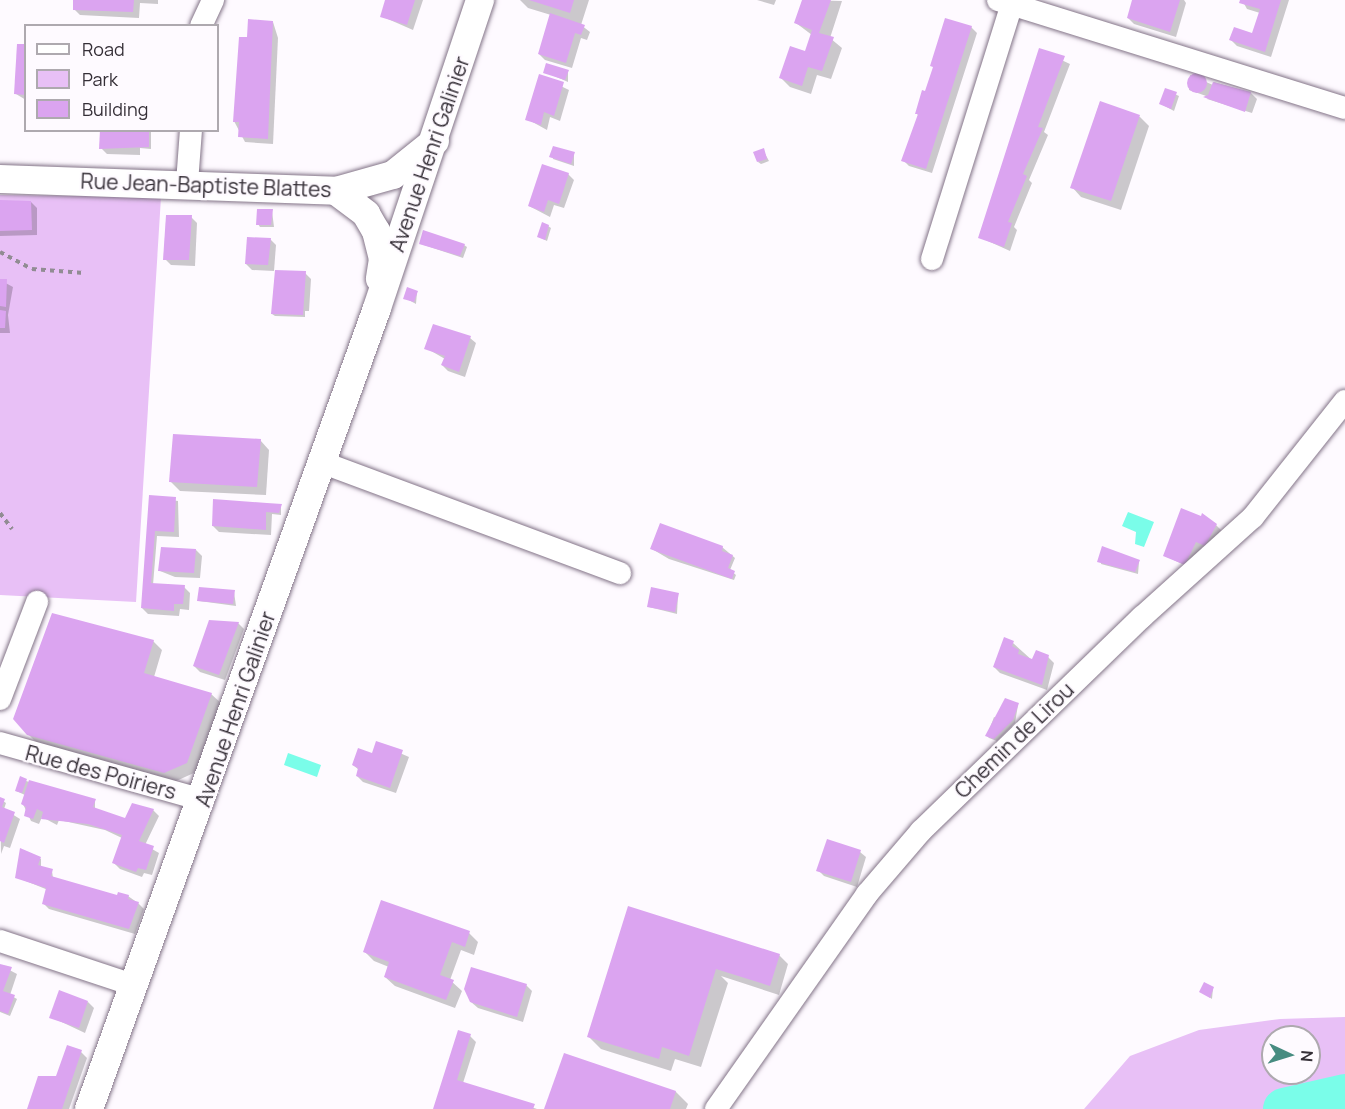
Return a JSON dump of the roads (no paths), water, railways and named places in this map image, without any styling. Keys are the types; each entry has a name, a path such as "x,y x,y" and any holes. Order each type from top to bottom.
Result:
{"main road":[{"name":"Avenue Henri Galinier","path":"89,1109 203,800 377,308 435,141 480,0"},
{"name":"Rue Jean-Baptiste Blattes","path":"0,179 187,183 336,191 393,175 435,141"},
{"name":"Avenue Henri Galinier","path":"336,191 366,214 376,231 383,259 377,308"}],"street":[{"path":"202,24 213,0"},
{"path":"932,260 1005,2 1039,6 1345,108"},
{"path":"187,183 191,132"},
{"name":"Chemin de Lirou","path":"716,1109 867,894 921,831 1142,617 1253,517 1345,401"},
{"path":"321,462 620,573"},
{"path":"0,699 38,602"},
{"name":"Rue des Poiriers","path":"0,743 203,800"},
{"path":"0,941 136,986"}],"waterway":[{"path":"1284,1109 1345,1095"}]}
